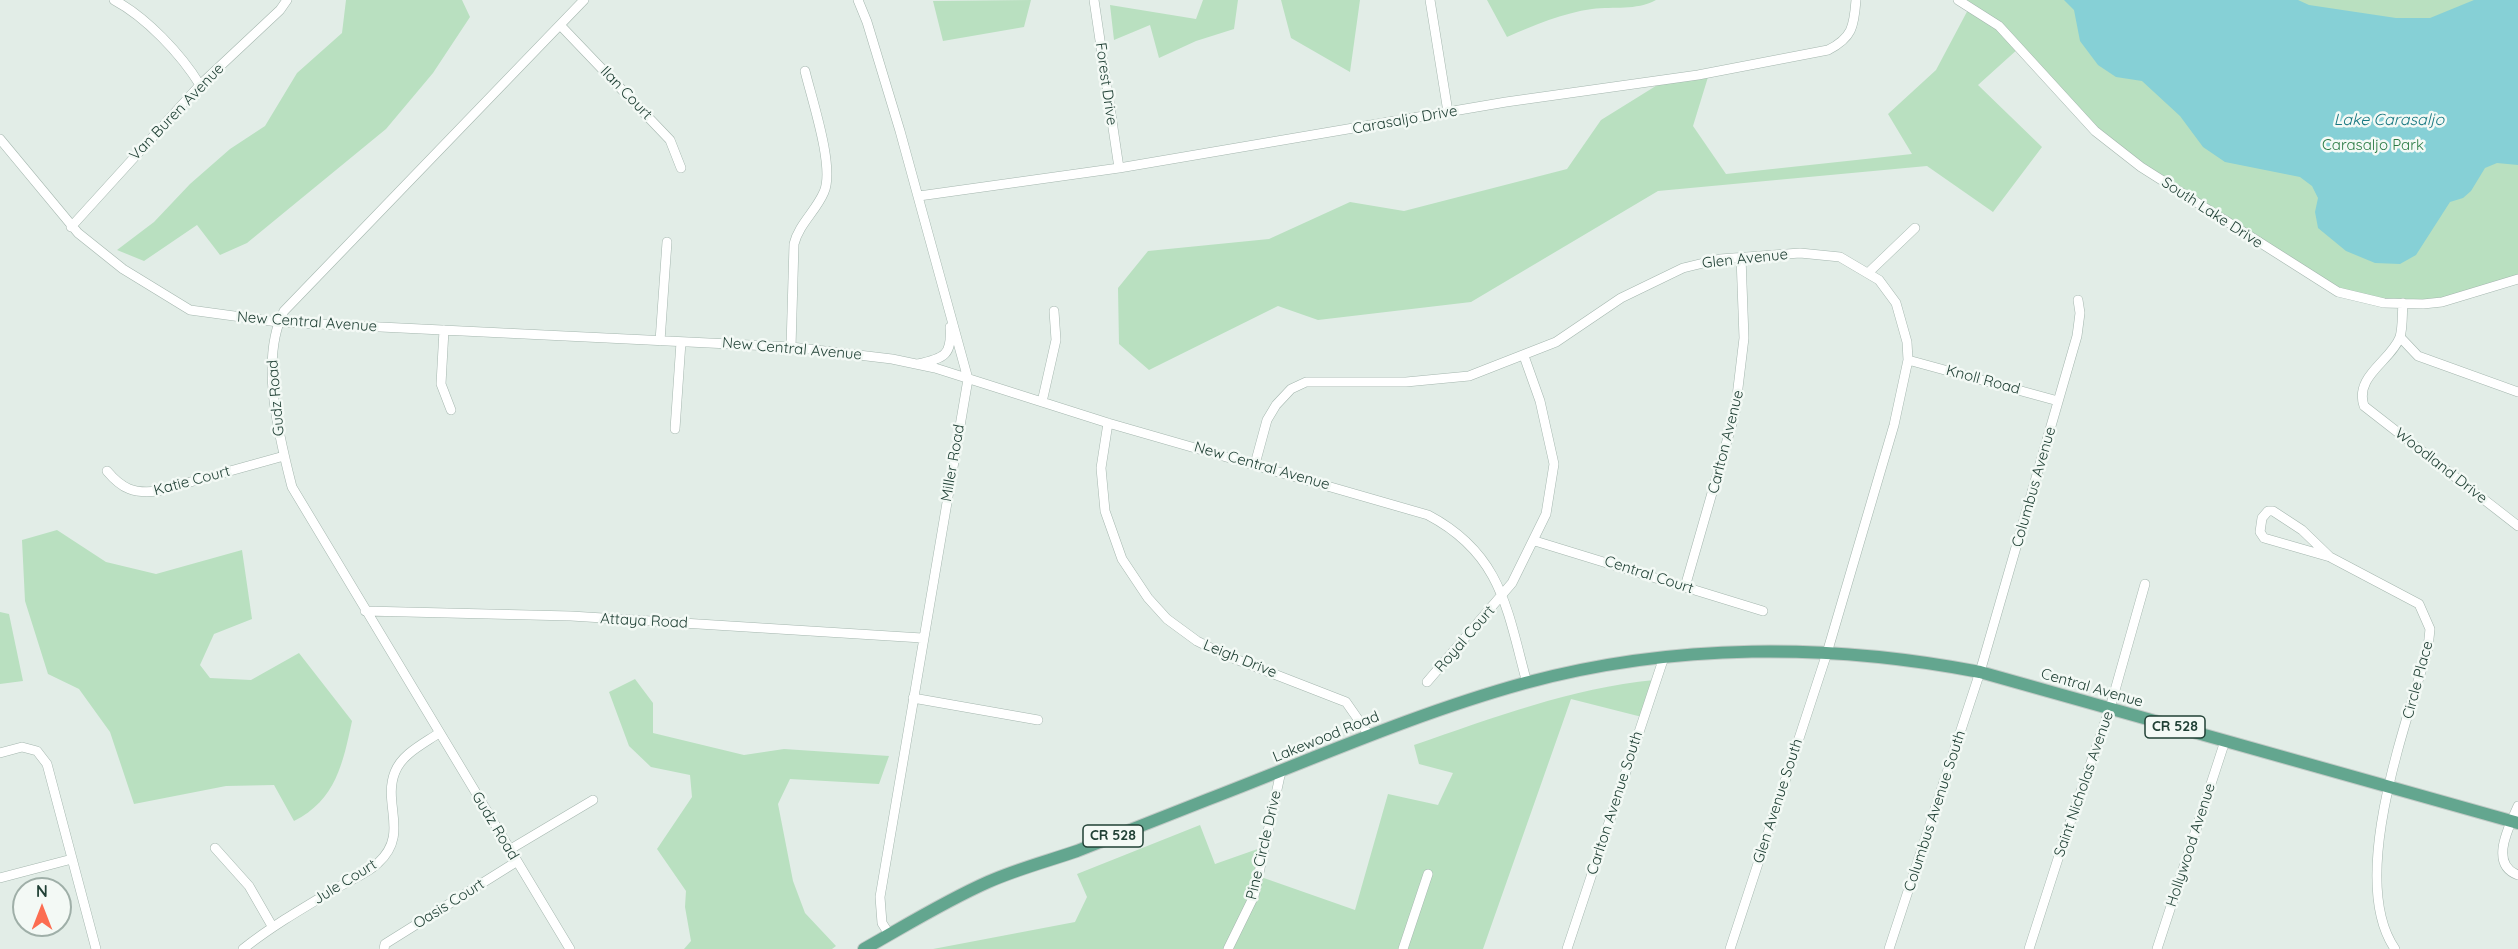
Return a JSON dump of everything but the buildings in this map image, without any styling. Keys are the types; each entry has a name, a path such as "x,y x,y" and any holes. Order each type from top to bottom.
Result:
{"main road":[{"name":"Lakewood Road","path":"864,949 926,912 989,881 1077,851 1369,735 1527,683 1640,659 1759,651 1827,653"},
{"name":"Central Avenue","path":"1827,653 1887,657 1980,672 2515,822"}],"street":[{"path":"114,0 167,43 189,68 200,85"},
{"name":"Van Buren Avenue","path":"71,227 200,85 280,10 287,0"},
{"name":"Gudz Road","path":"570,949 508,850 292,487 278,439 272,340 284,311 584,0"},
{"name":"Miller Road","path":"858,0 867,22 919,196 968,379 922,638 880,897 882,923 889,934"},
{"name":"Forest Drive","path":"1094,0 1119,168"},
{"path":"1430,0 1448,112"},
{"name":"Carasaljo Drive","path":"919,196 1119,168 1448,112 1698,75 1828,50 1843,43 1851,34 1856,0"},
{"name":"South Lake Drive","path":"1958,0 1999,26 2095,130 2141,168 2338,292 2384,303 2442,302 2518,279"},
{"name":"Ilan Court","path":"560,25 670,140 681,168"},
{"path":"791,347 794,244 797,232 823,195 829,173 805,71"},
{"name":"New Central Avenue","path":"0,139 71,227 123,269 190,310 278,322 791,347 835,351 916,364 1108,423 1428,515 1451,527 1470,544 1493,574 1502,596 1527,683"},
{"path":"1868,273 1915,228"},
{"path":"660,340 667,242"},
{"name":"Glen Avenue","path":"1254,464 1272,412 1291,389 1306,382 1441,381 1469,376 1556,342 1621,298 1683,268 1741,257 1800,254 1840,257 1879,280 1896,303 1904,322 1908,360 1894,425 1827,653"},
{"name":"Carlton Avenue","path":"1685,587 1737,403 1744,338 1741,257"},
{"name":"Columbus Avenue","path":"1980,672 2077,336 2080,313 2078,300"},
{"path":"916,364 938,359 946,354 951,345 948,303"},
{"path":"2403,303 2400,337 2418,356 2518,392"},
{"path":"1042,402 1056,340 1054,311"},
{"path":"444,330 441,384 452,410"},
{"name":"Woodland Drive","path":"2400,337 2363,386 2361,399 2364,406 2518,526"},
{"path":"675,429 681,342"},
{"name":"Royal Court","path":"1427,682 1512,583 1535,541 1546,514 1554,465 1540,401 1524,356"},
{"name":"Knoll Road","path":"1908,360 2058,400"},
{"name":"Leigh Drive","path":"1108,423 1101,468 1104,511 1122,559 1148,598 1167,619 1197,641 1225,655 1346,702 1362,721 1369,735"},
{"name":"Katie Court","path":"107,471 118,485 143,493 158,491 284,456"},
{"name":"Circle Place","path":"2330,557 2302,531 2273,512 2268,511 2262,518 2259,525 2264,538 2330,557 2419,604 2428,620 2428,648 2390,786 2379,837 2378,882 2385,929 2396,949"},
{"name":"Central Court","path":"1535,541 1763,611"},
{"name":"Saint Nicholas Avenue","path":"2029,949 2110,708 2145,584"},
{"name":"Attaya Road","path":"365,611 571,616 922,638"},
{"name":"Glen Avenue South","path":"1730,949 1827,653"},
{"name":"Carlton Avenue South","path":"1567,949 1664,657"},
{"name":"Columbus Avenue South","path":"1889,949 1980,672"},
{"path":"913,698 1038,720"},
{"name":"Jule Court","path":"243,949 272,926 378,864 391,848 395,832 393,783 395,771 410,752 439,733"},
{"name":"Hollywood Avenue","path":"2157,949 2225,741"},
{"path":"0,753 22,747 37,751 47,764 96,949"},
{"name":"Pine Circle Drive","path":"1228,949 1254,896 1281,771"},
{"path":"508,850 593,800"},
{"path":"2518,806 2515,822 2505,836 2503,861 2510,872 2518,875"},
{"path":"215,848 249,886 272,926"},
{"path":"0,878 72,859"},
{"name":"Oasis Court","path":"384,949 385,944 516,862"},
{"path":"1403,949 1428,874"}],"green space":[{"path":"346,0 462,0 470,17 433,73 386,129 247,243 220,255 197,225 144,261 117,250 154,222 190,184 230,149 265,126 297,73 342,33"},
{"path":"1031,0 1024,27 943,41 933,1"},
{"path":"1203,0 1238,0 1234,29 1196,41 1159,58 1150,25 1114,40 1110,5 1196,19"},
{"path":"1281,0 1360,0 1350,72 1291,38"},
{"path":"1487,0 1656,0 1640,6 1570,13 1507,37"},
{"name":"Carasaljo Park","path":"1958,0 2518,0 2518,279 2423,304 2338,292 2114,146 2019,48 1978,85 2042,147 1993,212 1927,166 1658,191 1471,302 1318,320 1278,306 1149,370 1119,344 1118,288 1148,251 1269,239 1350,202 1404,211 1567,169 1601,120 1659,84 1708,77 1693,126 1726,174 1912,154 1888,114 1936,70 1970,6"},
{"path":"57,530 106,562 156,574 242,550 252,619 214,634 200,665 210,678 251,680 299,653 352,721 341,766 320,802 294,821 274,785 226,786 134,804 110,732 79,689 48,674 25,601 22,540"},
{"path":"0,612 9,614 23,681 0,684"},
{"path":"635,679 653,703 653,733 744,755 784,749 889,756 879,784 790,779 778,804 793,881 805,913 836,946 832,949 684,949 691,941 685,907 686,891 657,849 692,797 690,775 651,767 629,746 609,692"},
{"path":"1654,680 1642,717 1571,699 1483,949 933,949 1075,922 1087,897 1077,874 1200,825 1215,864 1269,845 1261,877 1355,910 1388,794 1438,805 1453,773 1419,764 1414,745 1532,705 1593,690"}],"water":[{"name":"Lake Carasaljo","path":"2064,0 2298,0 2309,5 2396,18 2430,18 2474,0 2518,0 2518,165 2497,163 2485,168 2471,191 2463,198 2450,202 2416,255 2400,264 2375,263 2346,251 2318,228 2315,212 2318,198 2312,186 2300,177 2225,162 2203,147 2180,116 2142,81 2116,77 2098,65 2080,41 2074,10"}]}
